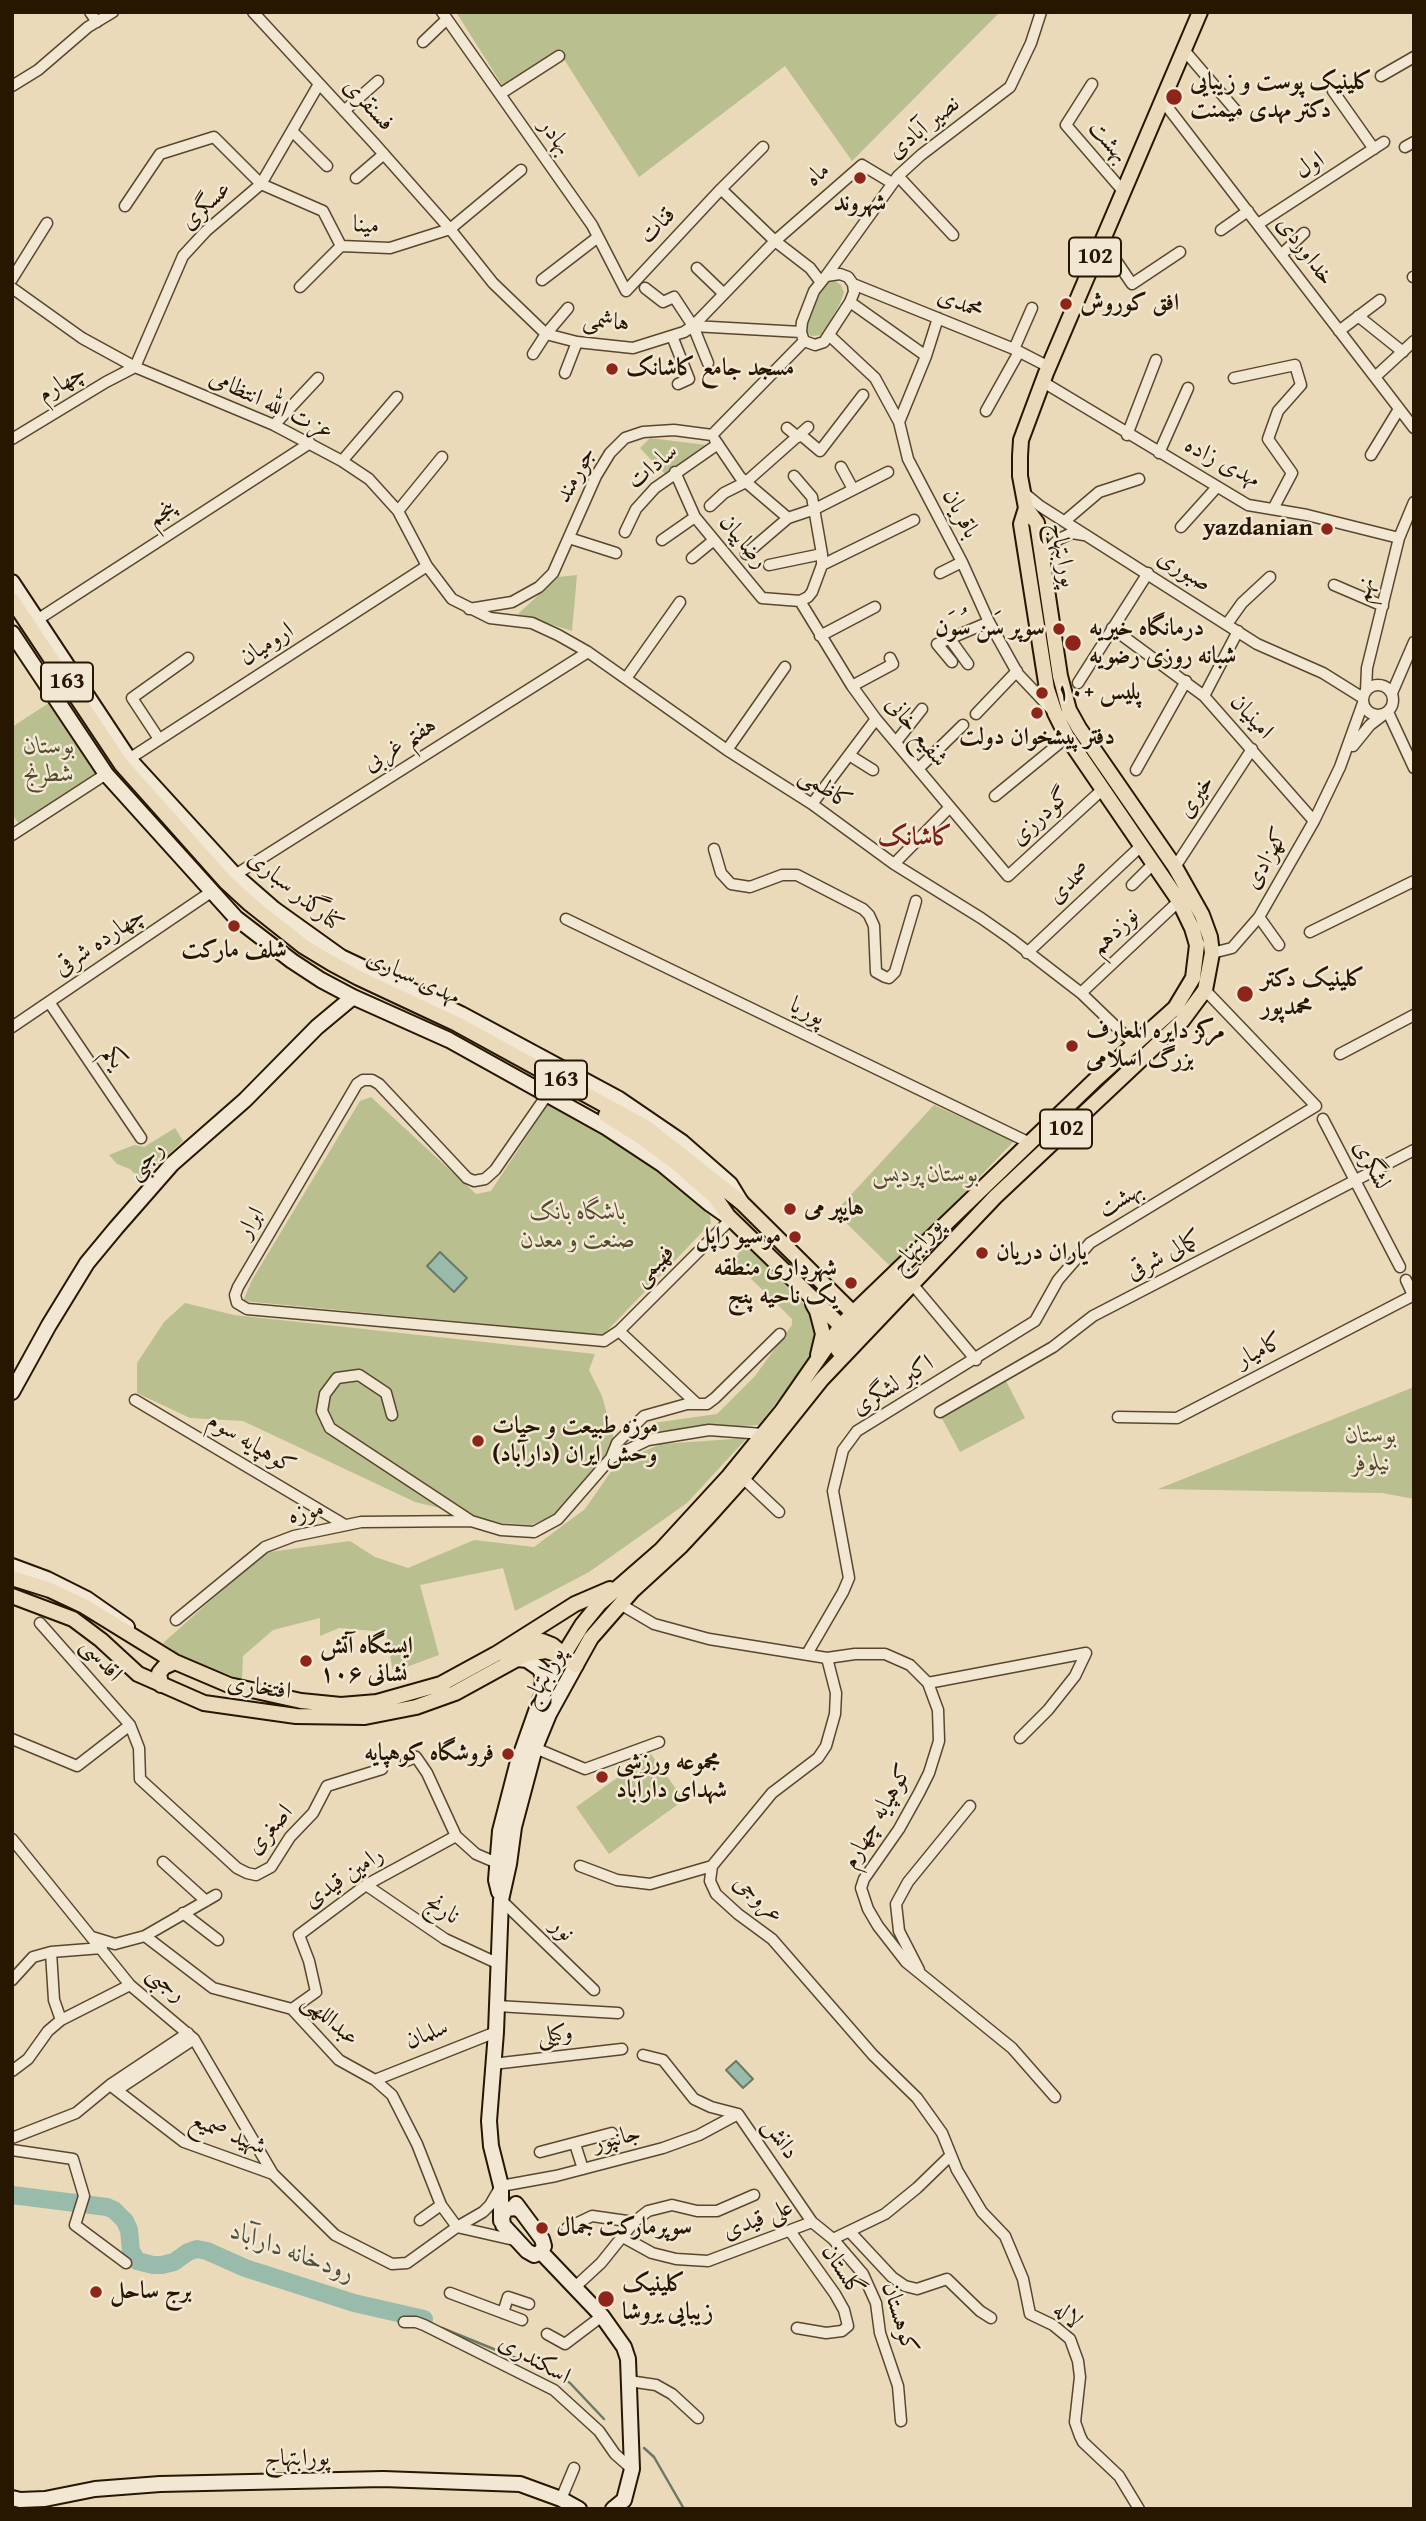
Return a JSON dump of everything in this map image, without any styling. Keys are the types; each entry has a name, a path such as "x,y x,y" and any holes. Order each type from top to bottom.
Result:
{"main road":[{"name":"پورابتهاج","path":"501,2186 491,2146 489,2121 496,2032 501,1900 514,1827 535,1748 549,1714 591,1638 620,1604 681,1546 743,1478 819,1372 841,1326 855,1320 1035,1148 1109,1089 1182,1021 1205,990 1212,953 1210,937 1202,915 1175,867 1069,710 1060,676 1037,523 1026,508 1020,476 1021,440 1043,382 1200,12"},
{"name":"پورابتهاج","path":"501,1900 496,1880 500,1831 515,1774 540,1700 582,1625 617,1586 661,1550 685,1525 819,1372 913,1285 1097,1078 1175,1008 1193,978 1197,945 1179,901 1067,737 1055,713 1047,689 1021,524 1026,508"},
{"path":"12,582 37,620 118,766"},
{"name":"مهدی سباری","path":"12,600 118,766"},
{"name":"مهدی سباری","path":"12,616 118,766 223,884 303,946 359,978 457,1024 617,1111 676,1149 742,1203 855,1320"},
{"path":"13,637 118,766"},
{"path":"223,884 236,918 321,980 449,1040 636,1146 729,1217"},
{"name":"163","path":"223,884 243,910 298,954 326,971 356,988 453,1032 614,1119 641,1137 675,1162 715,1198 729,1217 841,1326"},
{"name":"رجبی","path":"12,1392 87,1263 116,1228 172,1164 245,1100 317,1027 353,997"},
{"path":"1097,1078 1109,1089"},
{"path":"773,1260 786,1247"},
{"path":"819,1372 837,1352 855,1320 940,1252"},
{"path":"805,1291 817,1311 823,1334 819,1372"},
{"path":"12,1566 47,1579 87,1599 147,1643"},
{"name":"افتخاری","path":"12,1578 50,1590 84,1606 176,1662 229,1685 301,1701 368,1709 416,1707 455,1693 536,1651 563,1656"},
{"path":"496,1654 575,1604 617,1586 622,1594 633,1591"},
{"name":"افتخاری","path":"12,1596 74,1619 102,1640 138,1674 161,1685 204,1703 296,1716 341,1718 441,1684 496,1654"},
{"path":"496,1654 532,1641 542,1641 552,1645 576,1665"},
{"path":"517,1659 527,1661 540,1669 544,1681 540,1700"},
{"path":"161,1685 159,1673 164,1667 176,1662"},
{"name":"102","path":"501,2186 521,2211"},
{"name":"102","path":"501,2186 501,2221"},
{"path":"516,2208 521,2211 542,2239 544,2246 541,2252 534,2255 514,2240 501,2221 506,2210 516,2208"},
{"path":"541,2252 601,2316 624,2347 628,2359 632,2469 623,2506"},
{"name":"پورابتهاج","path":"12,2498 45,2499 95,2489 160,2484 383,2479 520,2484 561,2499 579,2509"}],"street":[{"path":"90,12 97,22"},
{"path":"12,86 38,70 113,12"},
{"name":"فسنقری","path":"253,12 450,229"},
{"name":"نصیر آبادی","path":"803,336 802,322 823,278 895,180 921,155 1010,87 1031,43 1041,12"},
{"path":"423,42 444,16"},
{"name":"بهادر","path":"444,16 592,225 625,291"},
{"path":"1184,50 1237,112"},
{"path":"500,94 559,56"},
{"path":"1381,76 1414,57"},
{"path":"344,111 378,81"},
{"name":"عسگری","path":"135,367 183,256 206,231 261,184 319,84"},
{"name":"بهشت","path":"1092,84 1066,125 1123,191"},
{"path":"1333,91 1374,149"},
{"name":"خداوردی","path":"1162,100 1414,428"},
{"path":"292,131 327,166"},
{"path":"125,206 160,154 214,137 261,184"},
{"name":"اول","path":"1258,224 1384,142"},
{"name":"قنات","path":"625,291 763,147"},
{"path":"356,178 384,154"},
{"name":"ماه","path":"775,241 862,164 895,180"},
{"path":"450,229 521,170"},
{"path":"895,180 953,234"},
{"name":"مینا","path":"261,184 323,211 341,246 390,248 450,229"},
{"path":"721,189 775,241 823,278"},
{"path":"1221,230 1248,211"},
{"path":"12,279 47,223"},
{"name":"هاشمی","path":"450,229 493,283 546,334 578,342 633,348 692,327 803,336 815,345 830,336"},
{"path":"1281,255 1304,233"},
{"path":"541,280 598,237"},
{"path":"1102,240 1132,284 1180,252"},
{"path":"692,327 775,241"},
{"path":"300,286 341,246"},
{"path":"697,268 723,293"},
{"name":"محمدی","path":"823,278 840,274 848,277 853,284 938,317 1049,367"},
{"path":"830,336 850,302 854,292 853,284"},
{"name":"عزت الله انتظامی","path":"12,288 82,338 135,367 274,425 342,461 369,479 398,511 427,566 452,598 469,609"},
{"path":"645,288 663,302 674,297 692,327 708,363"},
{"path":"1339,331 1380,300"},
{"path":"850,302 926,356"},
{"path":"533,354 568,308"},
{"path":"986,411 1017,351 1032,308"},
{"path":"1358,316 1403,352"},
{"path":"899,422 926,356 938,317"},
{"path":"672,336 689,379 678,384"},
{"path":"788,518 746,482 715,440 803,336"},
{"name":"باقریان","path":"830,336 875,378 899,422 908,459 962,562 989,622 1017,671 1055,713"},
{"path":"1375,377 1414,341"},
{"path":"565,373 578,342"},
{"path":"1127,435 1156,360"},
{"path":"1234,378 1295,365 1301,385 1278,411 1268,439 1292,473 1273,509"},
{"name":"چهارم","path":"12,439 135,367"},
{"path":"274,425 318,378"},
{"name":"مهدی زاده","path":"1043,382 1127,435 1248,505 1307,515 1399,538"},
{"path":"1159,453 1188,388"},
{"path":"787,428 802,433 820,451 863,395"},
{"path":"342,461 397,397"},
{"path":"1371,455 1399,409"},
{"name":"جورمند","path":"469,609 512,602 539,587 553,573 610,453 625,439 643,432 674,430 715,440"},
{"path":"710,506 724,493 746,482 802,433"},
{"name":"سادات","path":"625,532 636,509 655,488 715,440"},
{"name":"پنجم","path":"37,620 310,443"},
{"path":"398,511 442,457"},
{"path":"841,467 853,489"},
{"name":"رضاییان","path":"675,472 695,517 762,597 801,604"},
{"path":"746,554 788,518 815,509 888,472"},
{"path":"794,476 813,497 822,560 812,592 801,604"},
{"path":"1065,521 1099,492 1139,479"},
{"path":"1181,527 1217,487"},
{"name":"صبوری","path":"1023,492 1257,644 1323,673 1364,697"},
{"name":"نهم","path":"1364,697 1367,668 1399,538 1414,502"},
{"path":"662,540 695,517"},
{"path":"769,565 822,560 914,520"},
{"path":"1042,562 1047,551 1059,538 1072,533 1087,535"},
{"path":"569,538 616,553"},
{"path":"692,558 714,540"},
{"path":"940,573 962,562"},
{"name":"ارومیان","path":"12,835 427,566"},
{"path":"1078,683 1148,573"},
{"path":"1227,624 1242,603 1270,577"},
{"path":"1334,585 1383,606"},
{"path":"627,677 680,602"},
{"name":"شفیع خانی","path":"801,604 876,719 1008,876"},
{"path":"820,636 875,607"},
{"name":"کاظمی","path":"469,609 490,618 532,623 588,652 627,677 727,750 812,804 894,864 981,918 1081,993 1135,1045"},
{"path":"952,662 937,644 989,622"},
{"name":"امینیان","path":"1112,628 1204,696 1314,821"},
{"path":"1204,696 1238,631"},
{"path":"950,639 968,663"},
{"path":"1392,693 1380,685 1364,697 1373,714 1385,713 1393,704 1392,693 1414,642"},
{"name":"هفتم غربی","path":"223,884 588,652"},
{"path":"159,739 132,698 188,658"},
{"path":"852,686 892,661"},
{"path":"727,750 785,667"},
{"path":"976,714 1017,671"},
{"path":"1136,770 1186,681"},
{"name":"کهزادی","path":"1340,767 1364,697"},
{"path":"895,742 922,709"},
{"path":"1385,713 1414,768"},
{"name":"کهزادی","path":"1212,953 1232,948 1259,916 1356,741 1385,713"},
{"path":"812,804 876,719"},
{"path":"918,769 963,725"},
{"path":"995,796 1067,737"},
{"name":"خیری","path":"1175,867 1252,749"},
{"path":"849,755 873,770"},
{"name":"گودرزی","path":"1008,876 1102,789"},
{"path":"894,864 950,807"},
{"name":"صمدی","path":"1027,953 1142,845"},
{"path":"714,849 721,873 731,884 750,887 782,875 797,875 863,909 874,926 876,972 885,978 895,972 916,901"},
{"path":"1132,885 1154,863"},
{"path":"1310,932 1414,881"},
{"name":"چهارده شرقی","path":"12,1027 223,884"},
{"name":"نوزدهم","path":"1081,993 1179,901"},
{"path":"1259,916 1279,945"},
{"name":"پوریا","path":"566,919 1035,1148"},
{"name":"بهشت","path":"976,1360 1035,1321 1058,1280 1090,1243 1316,1106 1205,990"},
{"name":"یکم","path":"49,1002 141,1138"},
{"path":"1340,1054 1414,1014"},
{"name":"ابرار","path":"547,1095 495,1170 485,1179 474,1181 467,1178 379,1084 363,1080 357,1084 235,1295 237,1303 247,1309 604,1341"},
{"name":"لشگری","path":"1323,1119 1399,1267"},
{"name":"کمالی شرقی","path":"940,1412 1053,1347 1093,1316 1414,1150"},
{"name":"فهیمی","path":"604,1341 619,1331 729,1217"},
{"path":"1406,1280 1414,1295"},
{"path":"913,1285 976,1360"},
{"name":"کامیار","path":"1118,1417 1177,1418 1414,1295"},
{"path":"619,1331 697,1404"},
{"path":"392,1415 386,1393 359,1375 337,1378 325,1394 322,1411 330,1428 471,1521 501,1530 534,1532 558,1519 611,1458 617,1443 644,1416 666,1408 707,1404 780,1334"},
{"name":"اکبر لشگری","path":"807,1654 844,1592 849,1578 833,1491 843,1450 857,1431 976,1360"},
{"name":"کوهپایه سوم","path":"135,1400 345,1525"},
{"path":"611,1458 648,1440 709,1430 763,1434"},
{"path":"743,1478 779,1513"},
{"name":"موزه","path":"176,1620 265,1547 294,1535 361,1522 471,1521"},
{"path":"620,1604 654,1625 709,1639 827,1658 885,1654 910,1665 928,1683 1086,1653 1075,1676 1048,1710 1020,1738"},
{"name":"اقدسی","path":"40,1623 130,1725"},
{"name":"عروجی","path":"827,1658 836,1693 835,1714 826,1746 818,1758 772,1793 712,1866 710,1881 716,1894 738,1914 772,1938 873,2055 918,2098 943,2133 950,2156"},
{"name":"کوهپایه چهارم","path":"928,1683 937,1710 939,1741 919,1793 899,1829 864,1879 861,1888 868,1909 878,1926 906,1962 1012,2048 1055,2097"},
{"path":"12,1739 77,1766 130,1725"},
{"name":"اصغری","path":"130,1725 139,1748 141,1780 237,1868 256,1875 271,1867 290,1837 313,1813 327,1786 382,1769"},
{"path":"535,1748 585,1769 659,1742"},
{"path":"406,1761 416,1757 456,1836 476,1854 497,1863"},
{"path":"920,1973 899,1931 896,1904 908,1882 970,1806"},
{"name":"رامین قیدی","path":"292,2009 316,1992 309,1961 299,1935 366,1885 456,1836"},
{"name":"رجبی","path":"12,1839 130,1985 191,2036 273,2174"},
{"path":"163,1862 206,1901"},
{"path":"580,1866 617,1880 650,1884 712,1866"},
{"name":"نارنج","path":"366,1885 439,1936 499,1964"},
{"path":"92,1937 115,1944 145,1936 216,1895"},
{"name":"نور","path":"501,1900 594,1990"},
{"path":"183,1913 218,1940"},
{"name":"عبداللهی","path":"145,1936 213,1988 292,2009 339,2060 375,2080 393,2095 417,2144 441,2205 457,2227"},
{"path":"12,1980 33,1957 51,1952 102,1948"},
{"path":"51,1952 54,2000 61,2020"},
{"path":"12,2071 28,2059 48,2031 61,2020 130,1985"},
{"path":"497,2006 618,2013"},
{"name":"سلمان","path":"375,2080 496,2032"},
{"path":"12,2138 76,2113 191,2036"},
{"name":"وکیلی","path":"493,2064 622,2049"},
{"path":"643,2055 663,2060 694,2099 738,2115"},
{"name":"شهید صمیع","path":"114,2087 184,2142 273,2174 335,2235 392,2264 407,2263 490,2206 501,2186"},
{"name":"جانپور","path":"501,2186 583,2169 663,2148 738,2115"},
{"name":"دانش","path":"738,2115 812,2222"},
{"path":"540,2152 612,2133"},
{"path":"575,2144 583,2169"},
{"path":"12,2150 73,2159 84,2196 75,2225 126,2263"},
{"path":"833,2239 885,2214 950,2156"},
{"name":"لاله","path":"950,2156 982,2212 1005,2236 1023,2278 1030,2314 1053,2325 1070,2339 1078,2361 1080,2377 1075,2422 1080,2436 1119,2476 1139,2509"},
{"path":"575,2287 601,2263 634,2222 648,2211 672,2205 697,2211 717,2211 754,2195"},
{"path":"420,2220 441,2205"},
{"path":"566,2228 592,2216 634,2222"},
{"name":"علی قیدی","path":"623,2237 652,2253 676,2259 708,2261 812,2222 833,2239"},
{"path":"457,2227 514,2240"},
{"name":"گلستان","path":"790,2231 845,2310 848,2326 842,2331 826,2333 797,2328"},
{"path":"850,2232 876,2261 905,2286 917,2289 947,2279 990,2318"},
{"name":"کوهستان","path":"833,2239 863,2274 876,2302 880,2333 898,2386 901,2421"},
{"path":"450,2293 522,2320"},
{"path":"503,2313 508,2297 529,2304"},
{"path":"547,2333 565,2344 601,2316"},
{"name":"اسکندری","path":"404,2322 416,2322 554,2390 599,2431 615,2454 632,2469"},
{"path":"629,2381 656,2385 672,2393 698,2418"},
{"path":"561,2499 574,2468"}],"green space":[{"path":"456,12 1000,12 852,161 785,66 639,177 560,53 504,88"},
{"path":"835,281 841,285 844,293 840,303 823,335 811,336 806,326 816,300 827,282"},
{"path":"650,438 706,445 665,474 640,448"},
{"path":"577,575 572,631 518,614 558,577"},
{"name":"بوستان شطرنج","path":"52,701 99,771 19,824 12,814 12,727"},
{"name":"باشگاه بانک صنعت و معدن","path":"371,1097 476,1194 491,1191 550,1101 627,1146 710,1215 711,1223 603,1335 243,1301 252,1280 360,1101"},
{"name":"بوستان پردیس","path":"934,1105 1014,1141 892,1268 835,1212"},
{"path":"175,1128 183,1141 141,1180 130,1169 117,1164 109,1155 134,1145 144,1147"},
{"path":"744,1243 806,1306 819,1326 811,1357 759,1425 657,1431 631,1441 629,1437 653,1423 717,1414 755,1376 792,1325 792,1319 734,1262"},
{"path":"185,1303 234,1315 595,1354 589,1370 602,1396 614,1439 605,1456 554,1515 531,1525 502,1523 415,1502 243,1421 190,1418 137,1393 137,1363 164,1322"},
{"path":"1006,1381 1025,1418 960,1452 940,1415"},
{"name":"بوستان نیلوفر","path":"1414,1387 1414,1499 1382,1493 1158,1489"},
{"path":"747,1438 687,1503 589,1572 515,1611 503,1568 420,1585 439,1655 393,1672 386,1632 339,1628 320,1636 320,1618 273,1630 243,1656 242,1680 182,1656 163,1643 269,1552 350,1541 375,1557 408,1568 474,1540 534,1547 585,1509 617,1463 661,1444"},
{"path":"651,1754 684,1800 609,1854 576,1807"}],"shaded area":[{"path":"440,1252 467,1278 454,1292 427,1266"},
{"path":"736,2061 753,2079 743,2088 726,2070"}],"waterway":[{"name":"رودخانه دارآباد","path":"12,2195 114,2210 125,2221 129,2230 131,2251 137,2261 162,2265 174,2262 197,2249 207,2251 245,2268 354,2303 424,2319"},
{"name":"رودخانه دارآباد","path":"442,2328 560,2376 604,2419"},
{"name":"رودخانه دارآباد","path":"644,2448 654,2457 684,2509"}],"place":[{"name":"کلینیک پوست و زیبایی دکتر مهدی میمنت","path":"1174,97"},
{"name":"شهروند","path":"860,178"},
{"name":"افق کوروش","path":"1066,304"},
{"name":"مسجد جامع کاشانک","path":"612,369"},
{"name":"yazdanian","path":"1327,529"},
{"name":"سوپر سَن سُوَن","path":"1059,629"},
{"name":"درمانگاه خیریه شبانه روزی رضویه","path":"1073,643"},
{"name":"پلیس +۱۰","path":"1042,693"},
{"name":"دفتر پیشخوان دولت","path":"1037,713"},
{"name":"شلف مارکت","path":"234,926"},
{"name":"کلینیک دکتر محمدپور","path":"1245,994"},
{"name":"مرکز دایره المعارف بزرگ اسلامی","path":"1072,1046"},
{"name":"هایپر می","path":"790,1209"},
{"name":"موسیو راپل","path":"795,1237"},
{"name":"یاران دریان","path":"982,1253"},
{"name":"شهرداری منطقه یک ناحیه پنج","path":"851,1283"},
{"name":"موزه طبیعت و حیات وحش ایران (دارآباد)","path":"478,1441"},
{"name":"ایستگاه آتش نشانی ۱۰۶","path":"306,1661"},
{"name":"فروشگاه کوهپایه","path":"508,1754"},
{"name":"مجموعه ورزشی شهدای دارآباد","path":"602,1777"},
{"name":"سوپرمارکت جمال","path":"542,2228"},
{"name":"برج ساحل","path":"96,2292"},
{"name":"کلینیک زیبایی یروشا","path":"606,2299"}],"district":[{"name":"کاشانک","path":"915,838"}]}
